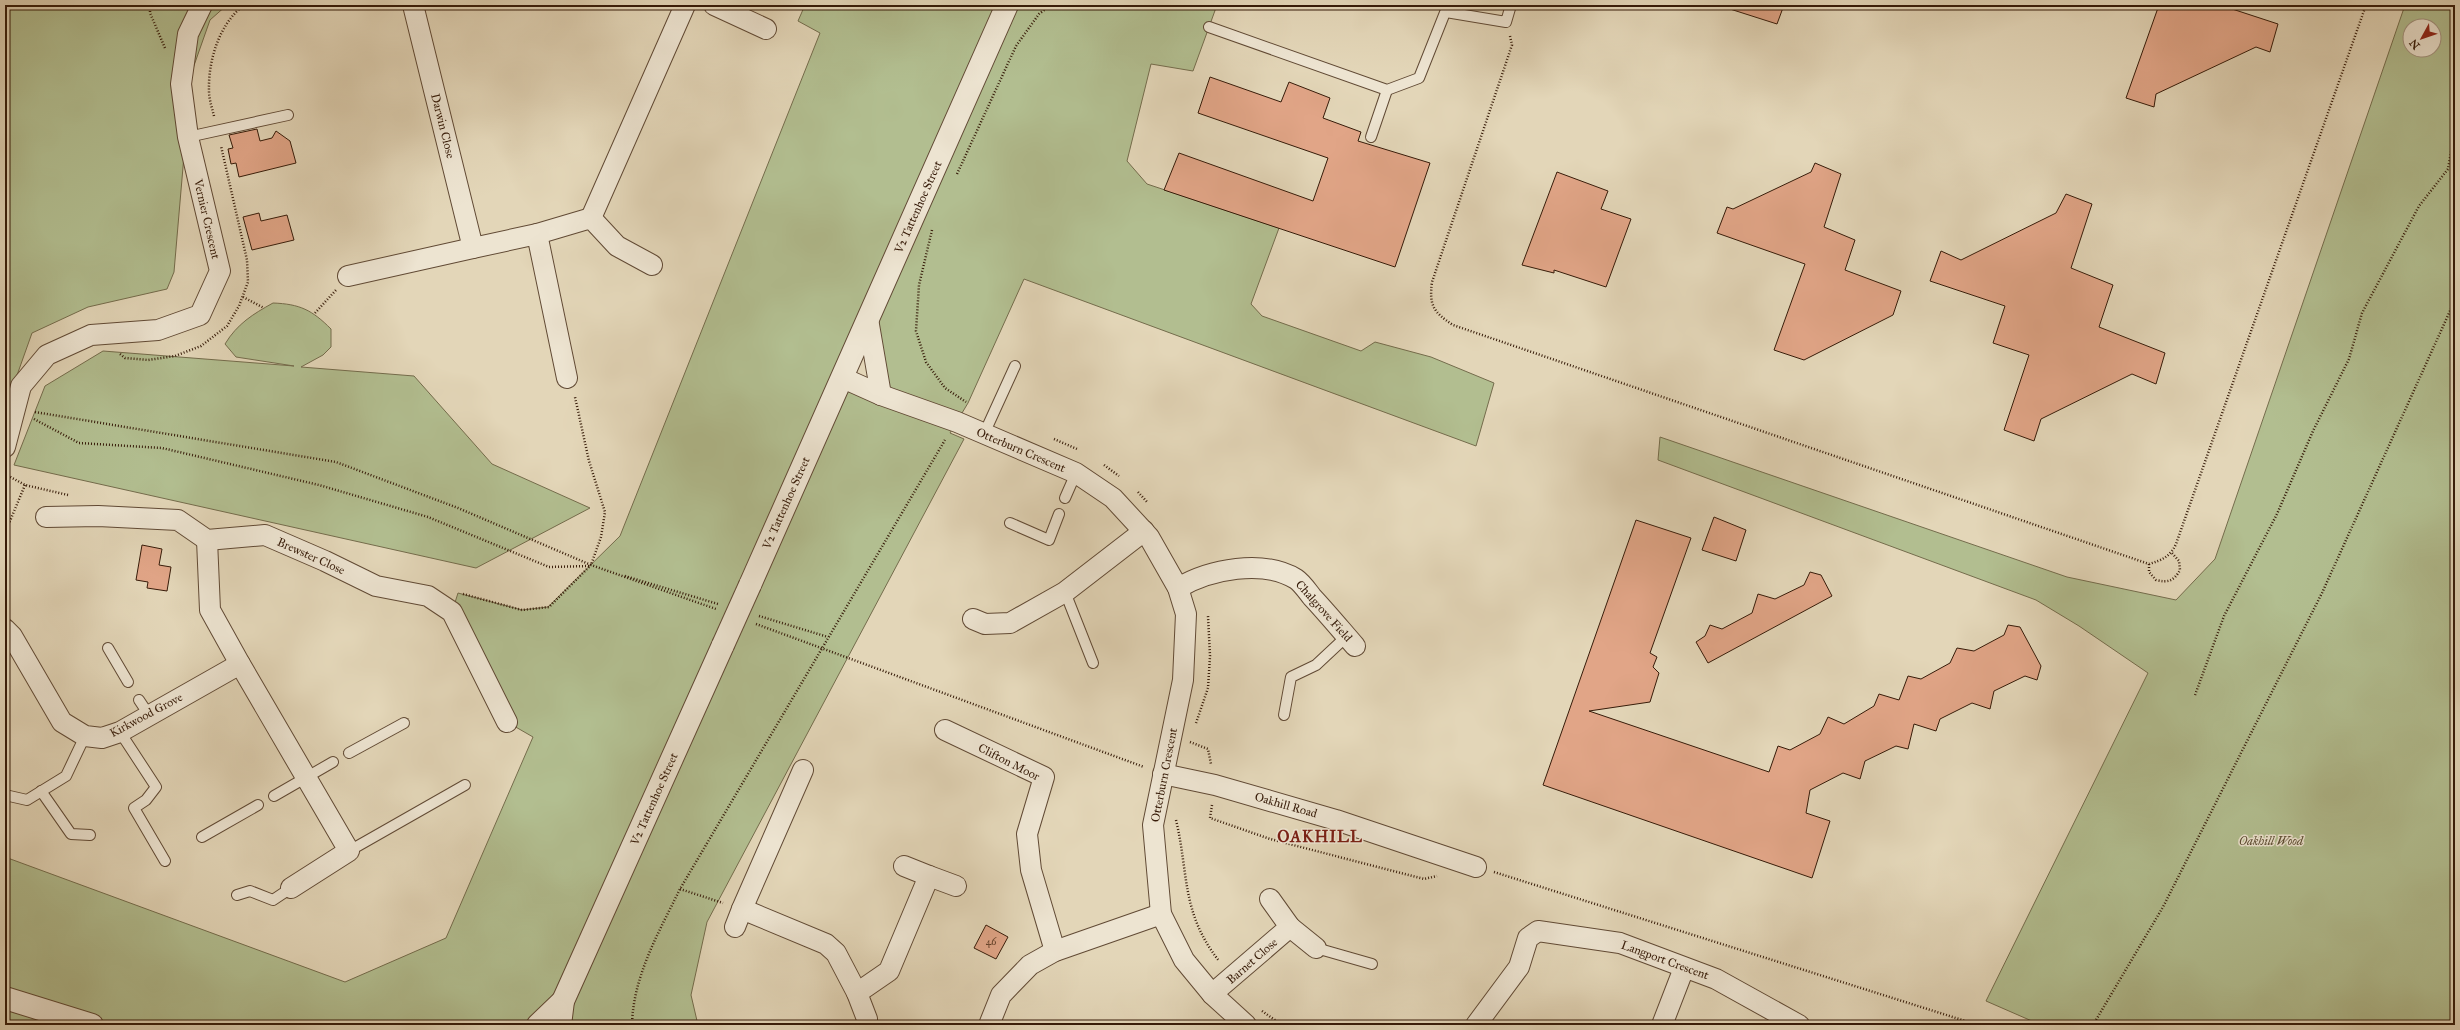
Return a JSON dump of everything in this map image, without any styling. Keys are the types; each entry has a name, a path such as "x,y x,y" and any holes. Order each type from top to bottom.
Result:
{"street":[{"name":"Vernier Crescent","path":"5,447 12,414 21,386 46,355 90,335 158,330 200,314 220,271 188,137 181,84 188,34 202,5"},
{"name":"Darwin Close","path":"413,5 473,248"},
{"path":"348,276 537,234 590,218 685,5"},
{"path":"714,5 735,9 766,29"},
{"name":"V2 Tattenhoe Street","path":"560,1025 563,1001 843,378 1007,5"},
{"path":"590,218 617,246 652,265"},
{"path":"537,234 567,378"},
{"path":"868,320 882,395"},
{"name":"Otterburn Crescent","path":"843,378 882,395 957,422 1076,473 1113,498 1144,531 1178,588 1186,614 1183,680 1153,825 1161,914 1184,960 1212,994 1246,1025"},
{"path":"46,517 98,516 178,520 207,540 210,610 349,852 291,888"},
{"path":"973,619 985,624 1010,624 1065,592 1144,531"},
{"name":"Brewster Close","path":"207,540 265,535 325,561 376,586 428,596 452,612 507,722"},
{"name":"Chalgrove Field","path":"1178,588 1194,579 1212,574 1242,569 1272,569 1297,579 1351,641"},
{"name":"Kirkwood Grove","path":"5,629 12,636 62,722 85,736 102,738 120,732 144,708 240,664"},
{"name":"Clifton Moor","path":"945,730 1044,777 1027,834 1031,870 1055,951"},
{"path":"803,770 739,918 826,944 836,953 857,993 864,1023"},
{"name":"Oakhill Road","path":"1163,774 1215,785 1336,820 1476,867"},
{"path":"904,866 956,886"},
{"path":"857,993 889,971 929,876"},
{"path":"1270,899 1290,927 1316,948"},
{"path":"989,1025 1001,995 1030,965 1055,951 1161,914"},
{"name":"Barnet Close","path":"1212,994 1290,927"},
{"name":"Langport Crescent","path":"1476,1025 1519,967 1528,938 1538,931 1620,943 1684,968 1716,978 1799,1025"},
{"path":"1662,1025 1684,968"},
{"path":"5,998 92,1025"},
{"name":"V2 Tattenhoe Street","path":"538,1025 563,1001"}],"lane":[{"path":"1209,27 1387,90 1419,78 1447,8 1506,22 1511,5"},
{"path":"1371,137 1387,90"},
{"path":"188,137 288,115"},
{"path":"984,434 1015,366"},
{"path":"1065,498 1076,473"},
{"path":"1010,522 1049,540 1059,514"},
{"path":"1065,592 1093,662"},
{"path":"1284,715 1291,677 1316,665 1351,641"},
{"path":"108,648 128,682"},
{"path":"349,753 404,723"},
{"path":"120,732 156,787 146,800 134,808 165,861"},
{"path":"5,795 27,800 66,776 85,736"},
{"path":"274,796 333,762"},
{"path":"349,852 464,785"},
{"path":"41,791 70,834 90,835"},
{"path":"202,837 258,805"},
{"path":"237,895 250,891 273,900 291,888"},
{"path":"1316,948 1372,964"}],"path":[{"path":"150,5 150,13 168,55"},
{"path":"956,179 1016,46 1039,14 1051,5"},
{"path":"1506,22 1512,45 1432,282 1430,300 1439,316 1453,325 2149,564 2163,560 2172,553 2366,5"},
{"path":"2195,695 2224,616 2277,514 2313,431 2349,359 2362,313 2419,206 2448,169 2455,130"},
{"path":"632,1025 632,1003 646,957 680,888 822,646 968,403 945,388 926,362 916,332 919,285 933,227"},
{"path":"315,313 348,276"},
{"path":"243,297 264,308"},
{"path":"2093,1025 2163,907 2322,593 2455,300"},
{"path":"458,593 522,610 548,607 591,566 601,537 606,512 589,461 574,394 567,378"},
{"path":"12,414 26,415 79,443 162,448 319,485 428,516 549,567 591,566 721,604"},
{"path":"12,414 336,462 458,508 591,566 717,610"},
{"path":"5,474 25,486 71,495"},
{"path":"5,533 25,486"},
{"path":"2149,564 2149,572 2156,580 2166,582 2176,578 2180,570 2179,561 2172,553"},
{"path":"751,614 828,636"},
{"path":"755,623 822,646 1163,774"},
{"path":"1188,741 1208,749 1215,785 1210,818 1270,839 1424,879 1439,875"},
{"path":"1174,816 1194,920 1211,951 1232,978"},
{"path":"1476,867 1978,1025"},
{"path":"680,888 739,918"},
{"path":"1258,1008 1282,1025"}],"green space":[{"path":"5,5 227,5 210,20 191,74 174,272 167,289 88,307 32,333 5,409"},
{"path":"805,5 1217,5 1193,71 1151,64 1127,161 1147,184 1279,228 1251,304 1262,316 1361,351 1375,342 1431,357 1494,383 1476,446 1024,279 968,403 950,433 964,439 707,922 691,995 698,1025 5,1025 5,857 345,982 446,938 533,737 507,722 452,612 458,593 522,610 548,607 620,536 820,33 798,21","holes":["868,320 881,394 843,378"]},
{"name":"Oakhill Wood","path":"2405,5 2455,5 2455,1025 2041,1025 1986,1001 2148,673 2079,626 2036,600 1658,460 1660,437 2067,577 2176,600 2215,559"},
{"path":"273,303 291,305 305,309 318,317 331,329 331,347 323,355 301,367 414,376 492,464 590,508 476,568 14,465 45,386 103,351 294,366 236,357 225,344 240,325"}],"building":[{"path":"1731,5 1784,5 1777,24 1730,9"},
{"path":"2159,5 2220,5 2278,24 2270,52 2256,47 2156,94 2154,107 2126,98"},
{"path":"1210,77 1281,102 1289,82 1330,98 1323,118 1361,132 1358,141 1430,163 1395,267 1164,190 1179,153 1313,201 1328,158 1198,113"},
{"path":"257,129 260,141 272,138 276,131 290,141 296,163 239,177 236,163 231,164 228,149 233,148 229,135"},
{"path":"1815,163 1841,174 1824,227 1855,240 1845,270 1901,291 1893,315 1804,360 1774,350 1805,264 1717,233 1727,207 1733,209 1811,172"},
{"path":"1557,172 1608,191 1601,209 1631,219 1606,287 1554,270 1554,273 1522,265"},
{"path":"2066,194 2092,204 2071,268 2113,285 2099,327 2165,353 2156,384 2132,374 2041,419 2034,441 2004,430 2029,355 1993,343 2005,306 1930,281 1941,251 1961,260 2056,213"},
{"path":"259,213 261,221 287,215 294,240 252,250 243,217"},
{"path":"1714,517 1746,530 1736,561 1702,550"},
{"path":"1636,520 1691,538 1650,653 1657,657 1653,667 1659,673 1650,702 1589,711 1769,772 1778,746 1790,750 1820,734 1828,717 1844,724 1874,706 1879,694 1899,700 1908,676 1921,679 1950,663 1957,648 1974,651 2004,635 2008,625 2020,627 2041,666 2037,680 2025,676 1994,691 1990,709 1972,703 1940,719 1936,731 1914,724 1908,749 1896,746 1865,761 1860,779 1843,773 1810,790 1806,813 1830,821 1812,878 1543,785"},
{"path":"142,545 162,549 159,565 171,567 167,591 147,588 148,582 136,580"},
{"path":"1810,572 1821,575 1832,596 1708,663 1696,642 1705,636 1710,625 1722,629 1752,613 1758,594 1775,599 1804,585"},
{"path":"986,925 1008,937 996,959 974,948"}],"district":[{"name":"OAKHILL","path":"1320,836"}]}
